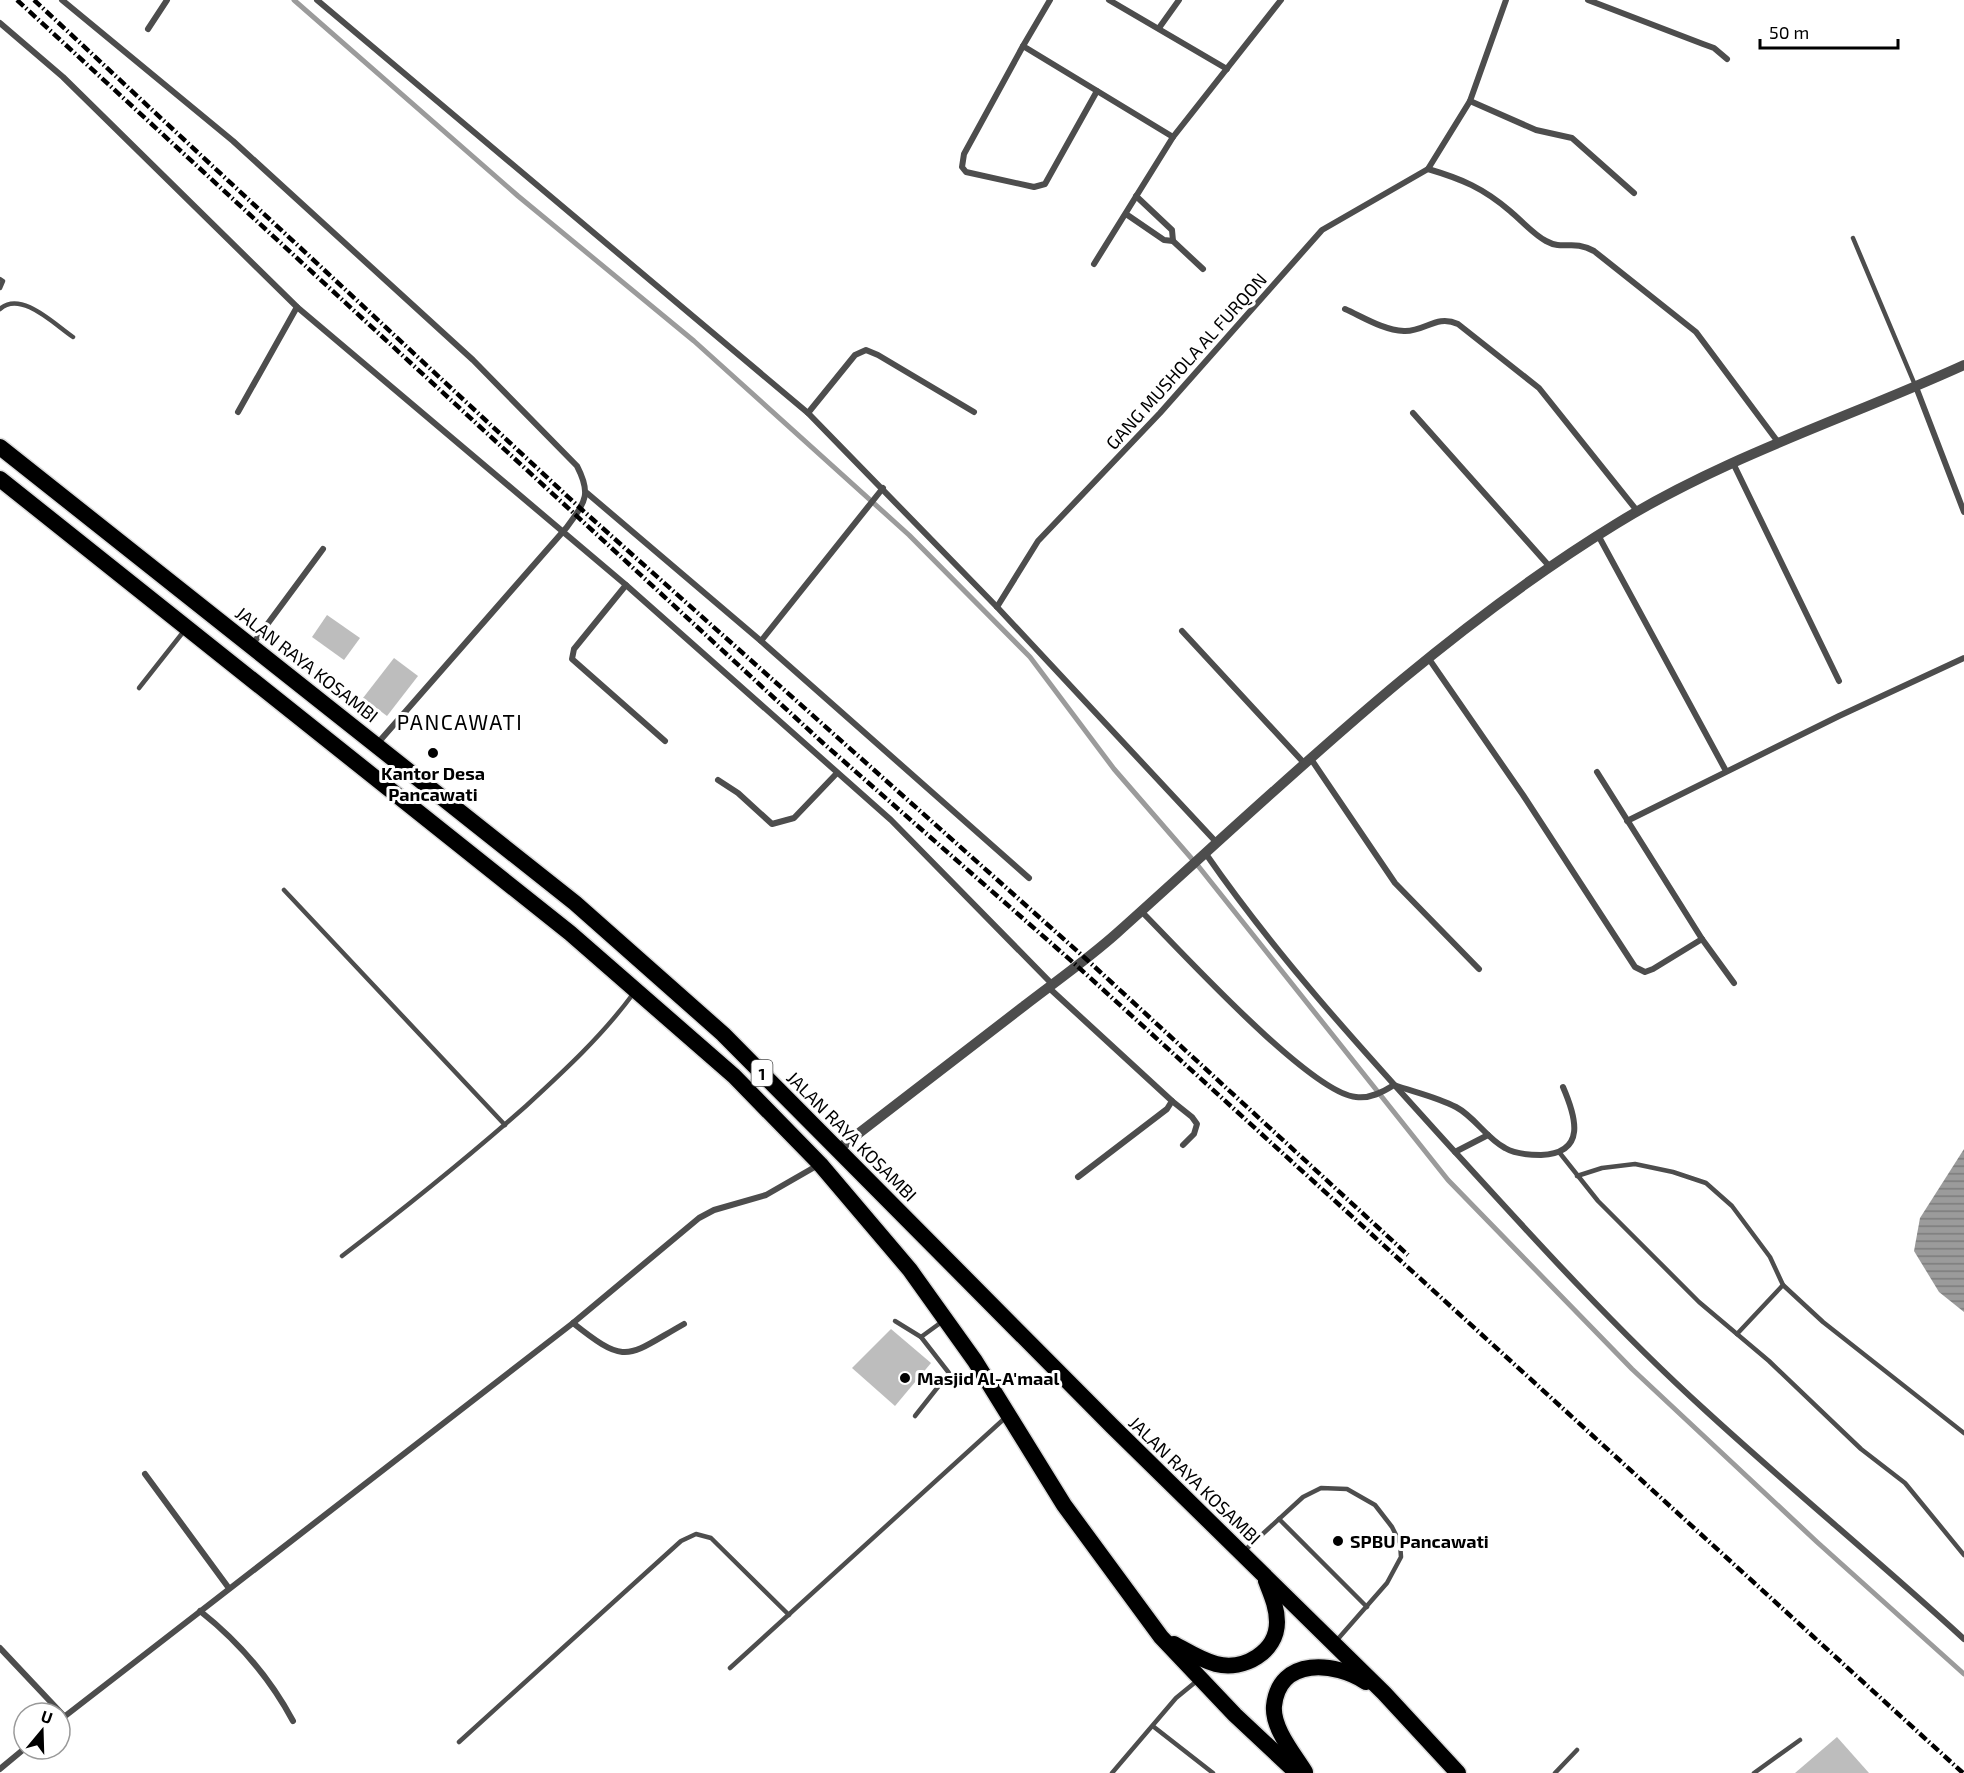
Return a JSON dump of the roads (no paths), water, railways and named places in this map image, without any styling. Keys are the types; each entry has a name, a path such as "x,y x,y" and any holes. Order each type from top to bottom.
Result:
{"highway":[{"name":"JALAN RAYA KOSAMBI","path":"0,447 377,744 628,948 723,1034 1384,1693 1458,1773"},
{"name":"1","path":"0,479 188,626 570,933 637,989 734,1076 820,1164 910,1270 946,1319 1009,1414 1064,1505 1161,1637 1200,1679 1297,1773"},
{"path":"253,679 269,659"},
{"path":"1161,1637 1219,1665 1229,1665 1256,1658 1271,1643 1277,1624 1276,1608 1264,1574"},
{"path":"1305,1773 1276,1719 1274,1707 1278,1691 1285,1681 1308,1668 1332,1666 1359,1677 1384,1693"}],"street":[{"path":"62,0 233,141 473,360 577,466 587,493 761,641 1029,878"},
{"path":"148,29 167,0"},
{"path":"317,0 808,413 997,607 1218,843"},
{"path":"1050,0 964,154 962,167 966,172 1034,187 1045,184 1097,91"},
{"path":"1109,0 1227,69"},
{"path":"1159,28 1179,0"},
{"path":"1094,264 1173,137 1281,0"},
{"path":"1506,0 1470,101 1428,169 1466,180 1480,188 1543,240 1557,247 1582,244 1594,251 1677,315 1696,332 1778,442"},
{"path":"1588,0 1714,48 1727,59"},
{"path":"0,23 63,77 297,307 626,585 891,820 1050,985 1172,1101 1192,1117 1197,1124 1194,1134 1183,1145"},
{"path":"1023,46 1173,137"},
{"path":"1470,101 1536,130 1572,138 1634,193"},
{"name":"GANG MUSHOLA AL FURQON","path":"997,607 1038,541 1160,413 1322,230 1428,169"},
{"path":"1136,196 1172,230 1173,241"},
{"path":"1126,214 1164,240 1173,241 1203,269"},
{"path":"238,412 297,307"},
{"path":"1345,309 1385,327 1403,331 1414,330 1437,320 1448,319 1458,324 1539,388 1638,512"},
{"path":"808,413 855,355 866,350 878,354 974,412"},
{"path":"837,1150 1114,936 1308,761 1460,631 1550,567 1638,512 1733,463 1964,365"},
{"path":"1916,387 1964,512"},
{"path":"1413,413 1550,567"},
{"path":"1733,463 1839,681"},
{"path":"761,641 883,488"},
{"path":"377,744 563,531 580,508 587,493"},
{"path":"1598,535 1726,771"},
{"path":"252,645 323,549"},
{"path":"626,585 574,649 573,659 665,741"},
{"path":"1182,631 1308,761 1395,883 1479,969"},
{"path":"1627,821 1726,771 1964,658"},
{"path":"1430,659 1523,795 1635,967 1645,972 1653,969 1702,939"},
{"path":"1597,772 1702,939 1734,983"},
{"path":"718,780 738,793 772,824 794,818 837,773"},
{"path":"1206,854 1241,904 1330,1014 1612,1320 1704,1409 1887,1568 1964,1640"},
{"path":"1141,911 1243,1014 1314,1076 1354,1098 1370,1096 1395,1085 1454,1106 1471,1117 1505,1148 1518,1153 1536,1155 1559,1152 1570,1145 1574,1138 1572,1107 1563,1087"},
{"path":"1078,1177 1167,1109 1172,1101"},
{"path":"1455,1152 1488,1134"},
{"path":"72,1710 228,1587 573,1323 699,1218 714,1210 765,1194 820,1164"},
{"path":"573,1323 614,1353 634,1352 684,1323"},
{"path":"145,1474 228,1587"},
{"path":"200,1611 223,1629 265,1676 293,1721"},
{"path":"0,1648 47,1701"},
{"path":"0,1769 12,1759"}],"lane":[{"path":"1853,238 1916,387"},
{"path":"0,279 3,281 0,288"},
{"path":"0,309 12,303 25,305 73,337"},
{"path":"139,688 188,626"},
{"path":"284,890 505,1125"},
{"path":"342,1256 427,1192 505,1125 574,1062 608,1026 637,989"},
{"path":"1559,1152 1598,1201 1699,1302 1737,1334 1861,1449 1905,1483 1964,1554"},
{"path":"1577,1176 1602,1168 1635,1164 1673,1172 1706,1183 1732,1206 1770,1257 1783,1285 1823,1322 1964,1432"},
{"path":"1737,1334 1783,1285"},
{"path":"921,1337 946,1319"},
{"path":"895,1321 921,1337 949,1373 915,1416"},
{"path":"730,1668 1009,1414"},
{"path":"1242,1553 1303,1497 1320,1488 1347,1489 1375,1505 1392,1527 1400,1543 1401,1557 1395,1572 1334,1644"},
{"path":"1279,1519 1367,1607"},
{"path":"459,1742 681,1541 696,1534 711,1538 789,1615"},
{"path":"1112,1773 1154,1727 1176,1698 1200,1679"},
{"path":"1154,1727 1213,1773"},
{"path":"1754,1773 1800,1740"},
{"path":"1555,1773 1577,1750"}],"waterway":[{"path":"294,0 518,196 694,341 909,535 1030,657 1114,769 1199,867 1448,1180 1632,1369 1817,1542 1964,1674"}],"railway":[{"path":"17,0 823,743 1076,965 1963,1773"},
{"path":"34,0 580,508 1085,958 1408,1255"}],"place":[{"name":"Kantor Desa Pancawati","path":"433,753"},
{"name":"Masjid Al-A'maal","path":"905,1378"},
{"name":"SPBU Pancawati","path":"1338,1541"}],"district":[{"name":"PANCAWATI","path":"460,721"}]}
